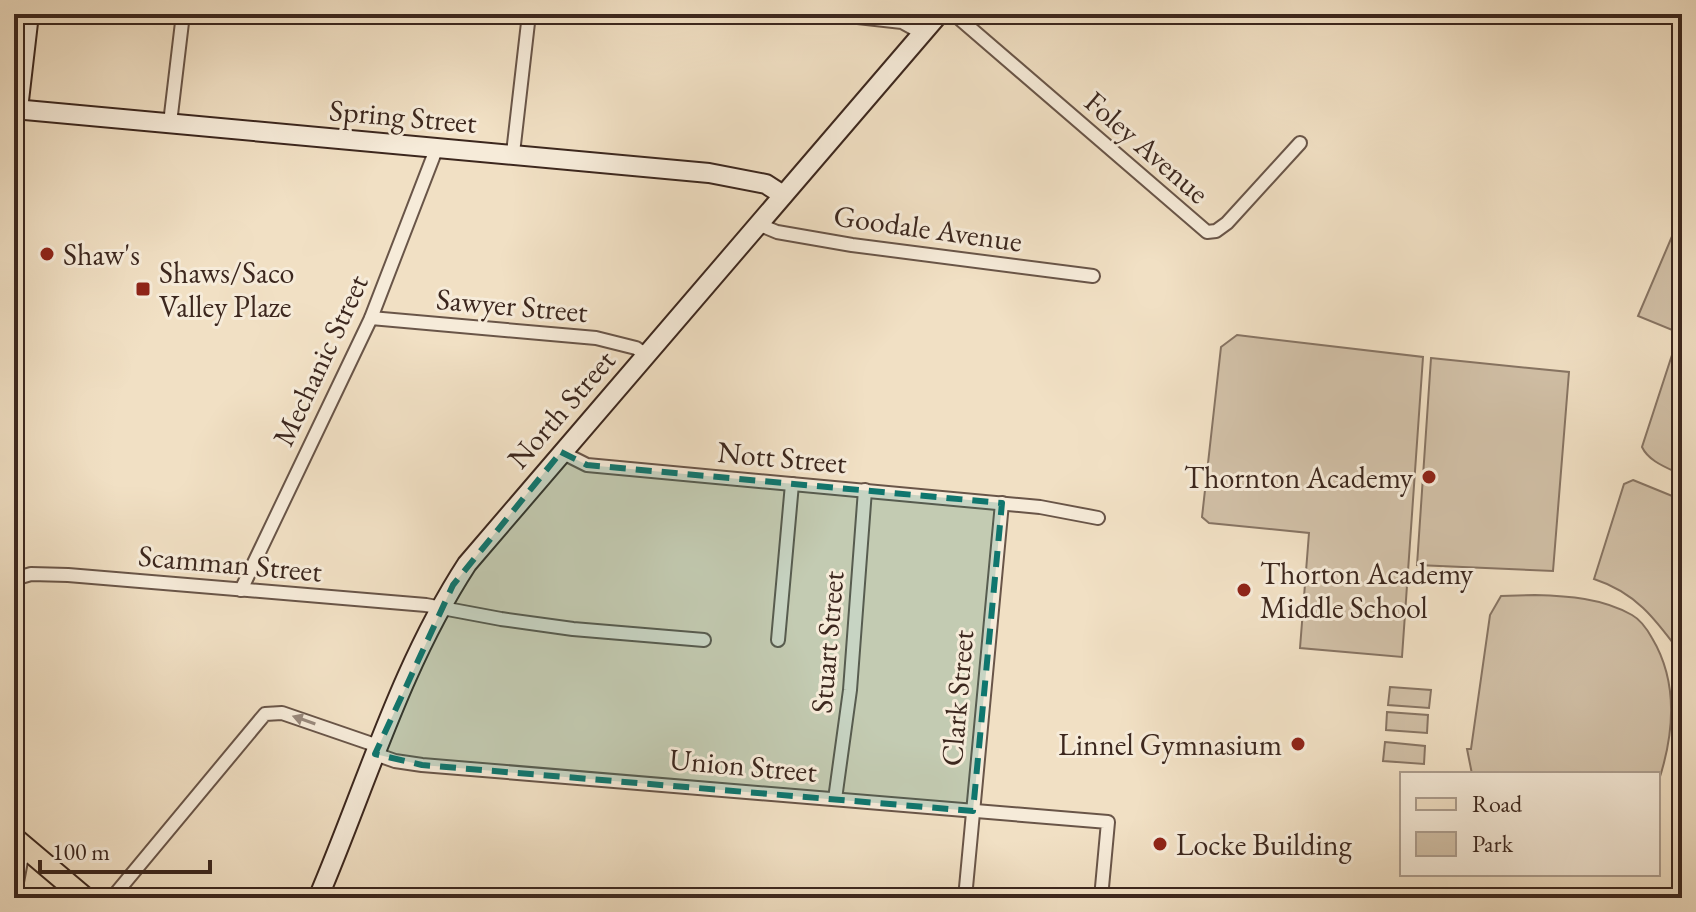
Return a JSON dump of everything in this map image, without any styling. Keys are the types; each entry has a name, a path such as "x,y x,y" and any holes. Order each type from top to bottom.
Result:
{"main road":[{"path":"16,109 29,14"},
{"name":"North Street","path":"318,898 376,750 441,607 475,553 939,14"},
{"name":"Spring Street","path":"16,109 729,175 766,184 783,195"},
{"path":"20,844 85,898"}],"street":[{"path":"170,123 183,14"},
{"path":"513,153 529,14"},
{"path":"831,14 902,22 922,33"},
{"name":"Foley Avenue","path":"954,14 1207,232 1216,231 1227,223 1300,143"},
{"name":"Mechanic Street","path":"241,590 371,318 437,147"},
{"name":"Goodale Avenue","path":"758,224 777,232 852,245 1093,276"},
{"name":"Sawyer Street","path":"371,318 596,338 636,348 645,354"},
{"name":"Nott Street","path":"561,452 587,465 1002,503 1058,509 1098,518"},
{"path":"778,640 792,484"},
{"name":"Stuart Street","path":"835,799 850,690 865,490"},
{"name":"Clark Street","path":"965,898 1002,503"},
{"name":"Scamman Street","path":"14,579 31,574 68,575 441,607 544,625 704,640"},
{"name":"Union Street","path":"112,898 265,714 282,713 376,750 395,761 422,765 1108,822 1101,898"},
{"path":"14,898 21,861 20,844"}],"highlighted area":[{"path":"561,452 587,465 1002,503 973,811 422,765 375,754 453,585"}],"green space":[{"path":"1682,213 1682,334 1638,316"},
{"path":"1237,335 1423,357 1402,657 1300,648 1309,533 1209,523 1202,517 1221,347"},
{"path":"1682,348 1682,475 1654,461 1642,447 1672,355"},
{"path":"1431,358 1569,372 1553,571 1417,565"},
{"path":"1633,480 1682,500 1682,655 1654,619 1634,600 1594,579 1624,484"},
{"path":"1535,595 1597,601 1621,609 1641,622 1661,655 1670,691 1668,746 1660,776 1660,772 1472,772 1467,749 1471,749 1490,615 1501,596"},
{"path":"1390,687 1431,690 1429,708 1388,705"},
{"path":"1387,712 1428,715 1427,733 1386,730"},
{"path":"1385,742 1425,746 1424,764 1383,761"}],"place":[{"name":"Shaw's","path":"47,254"},
{"name":"Shaws/Saco Valley Plaze","path":"143,289"},
{"name":"Thornton Academy","path":"1429,477"},
{"name":"Thorton Academy Middle School","path":"1244,590"},
{"name":"Linnel Gymnasium","path":"1298,744"},
{"name":"Locke Building","path":"1160,844"}]}
